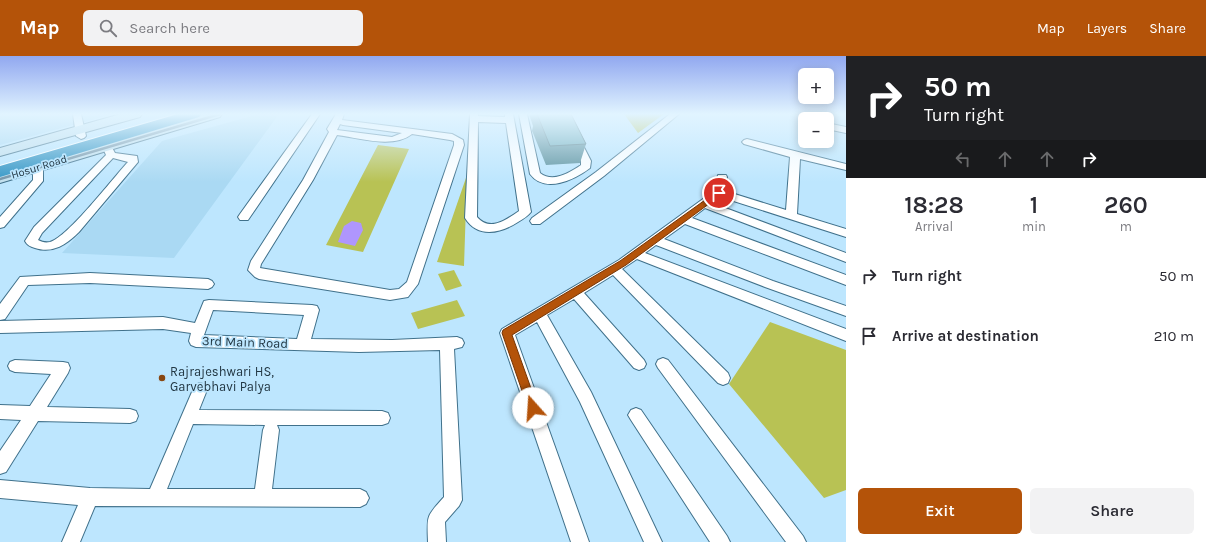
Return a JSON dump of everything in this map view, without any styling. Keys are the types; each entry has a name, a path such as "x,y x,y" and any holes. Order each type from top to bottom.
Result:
{"highway":[{"name":"Hosur Road","path":"0,160 67,137"},
{"path":"0,160 84,137"},
{"path":"0,167 104,137"},
{"name":"Hosur Road","path":"0,172 38,164 123,137"}],"street":[{"path":"0,152 62,137"},
{"name":"Hosur Road","path":"0,178 38,164 109,151 150,137"},
{"path":"244,217 300,137"},
{"path":"331,137 308,180 255,264 254,270 259,274 390,294 403,293 412,284 459,145 458,140 450,137"},
{"path":"368,137 392,140 403,137"},
{"path":"473,137 471,218 476,224 490,228 506,226 525,212 513,137"},
{"path":"528,137 535,174 540,180 548,181 569,177 586,166 586,161 574,137"},
{"path":"536,221 600,174 647,137"},
{"path":"747,142 846,167"},
{"path":"109,151 129,156 133,158 133,162 75,230 65,239 57,244 46,246 36,245 31,241 38,230 109,151"},
{"path":"791,215 795,155"},
{"path":"0,224 38,181 38,164"},
{"path":"580,542 507,333 614,269 704,204 719,193 722,177"},
{"path":"719,193 846,233"},
{"path":"704,204 790,238 846,258"},
{"path":"683,219 846,280"},
{"path":"787,259 790,238"},
{"path":"654,240 769,284 846,311"},
{"path":"635,254 846,335"},
{"path":"614,269 723,378"},
{"path":"0,315 24,280 90,278 208,284"},
{"path":"575,292 639,364"},
{"path":"199,329 209,305 312,310 303,344"},
{"path":"539,314 560,346 605,438 652,542"},
{"name":"3rd Main Road","path":"0,327 163,323 199,329 196,341 337,346 452,344 453,500 436,518 437,542"},
{"path":"663,364 797,542"},
{"path":"0,466 63,368 15,366"},
{"path":"155,497 200,390"},
{"path":"0,412 130,416"},
{"path":"636,415 721,542"},
{"path":"189,418 382,418"},
{"path":"262,497 271,430"},
{"path":"0,489 90,497 360,498"},
{"path":"71,542 90,497"}],"shaded area":[{"path":"0,137 30,137 0,145"},
{"path":"178,137 262,137 174,258 62,253 162,141"},
{"path":"352,221 361,223 363,230 355,246 338,242 344,226"}],"green space":[{"path":"378,145 409,149 363,252 326,245"},
{"path":"467,175 464,266 437,262"},
{"path":"454,270 462,286 446,291 438,274"},
{"path":"457,300 465,316 418,329 411,313"},
{"path":"770,322 846,350 846,490 824,498 729,384"}],"building":[{"path":"546,137 582,137 586,144 550,146"}],"railway":[{"path":"0,179 143,137"}],"place":[{"name":"Rajrajeshwari HS, Garvebhavi Palya","path":"162,378"}],"route":[{"path":"533,408 507,333 623,263 719,193"}]}
